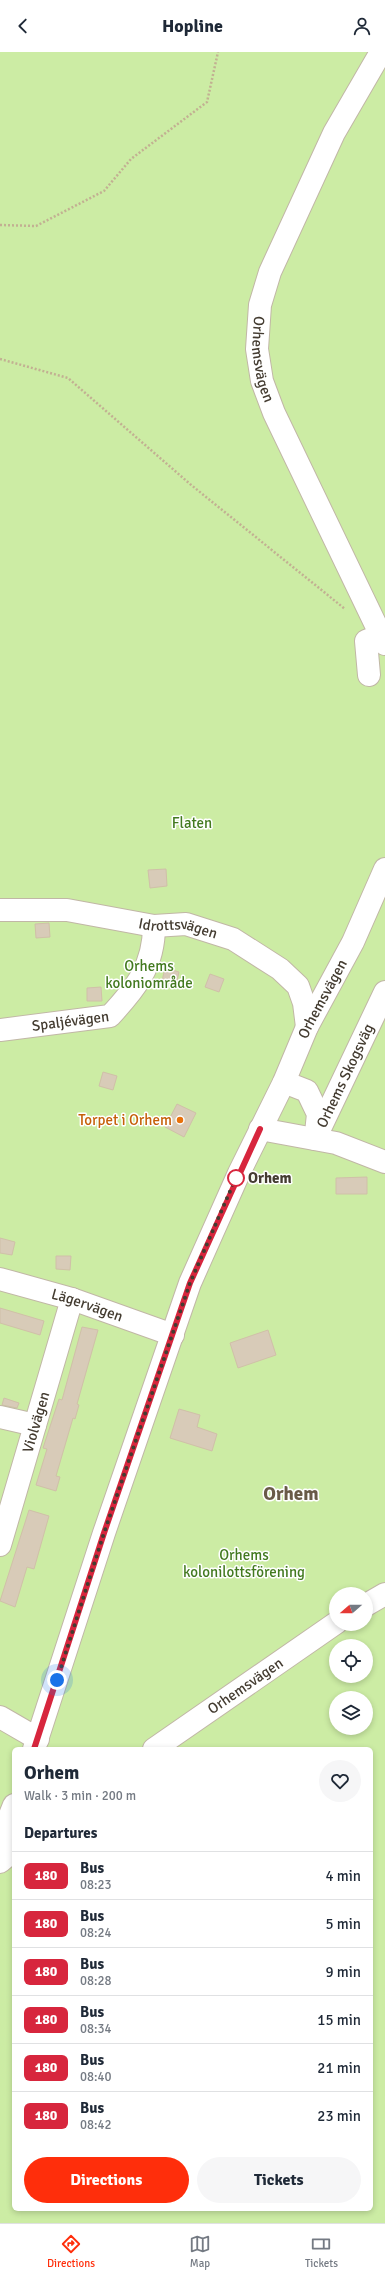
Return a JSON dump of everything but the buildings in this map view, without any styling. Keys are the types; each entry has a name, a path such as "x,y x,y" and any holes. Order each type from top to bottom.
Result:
{"street":[{"name":"Orhemsvägen","path":"381,52 334,133 270,272 260,305 256,349 262,381 274,413 383,640"},
{"path":"369,675 366,641 383,640"},
{"name":"Orhemsvägen","path":"36,1744 104,1533 190,1283 260,1129 284,1082 307,1027 353,942 385,869"},
{"name":"Idrottsvägen","path":"0,910 67,910 154,926 186,924 234,939 280,968 298,986 304,1003 307,1027"},
{"name":"Spaljévägen","path":"0,1030 110,1016 136,987 152,949 154,926"},
{"name":"Orhems Skogsväg","path":"315,1138 385,992"},
{"path":"284,1082 307,1091 318,1114 315,1138"},
{"path":"260,1129 315,1138 385,1162"},
{"name":"Lägervägen","path":"0,1279 72,1299 173,1335"},
{"name":"Violvägen","path":"0,1545 72,1299"},
{"path":"0,1417 35,1425"},
{"path":"373,1601 385,1594"},
{"name":"Orhemsvägen","path":"157,1747 329,1628"},
{"path":"0,1717 36,1744"},
{"path":"0,1840 12,1811"},
{"path":"0,1862 12,1852"}],"path":[{"path":"0,225 36,226 104,191 131,159 207,102 218,52"},
{"path":"0,359 68,378 190,484 349,612 368,609"}],"green space":[{"name":"Flaten","path":"0,52 385,52 385,2223 0,2223"}],"bus line":[{"name":"180","path":"35,1747 104,1533 190,1283 238,1173 260,1129"}],"place":[{"name":"Torpet i Orhem","path":"180,1120"},
{"name":"Orhem","path":"236,1178"}],"district":[{"name":"Orhem","path":"291,1494"}],"route":[{"path":"57,1680 104,1533 190,1283 238,1173 236,1178"}],"park label":[{"name":"Orhems koloniområde","path":"149,974"},
{"name":"Orhems kolonilottsförening","path":"244,1564"}]}
